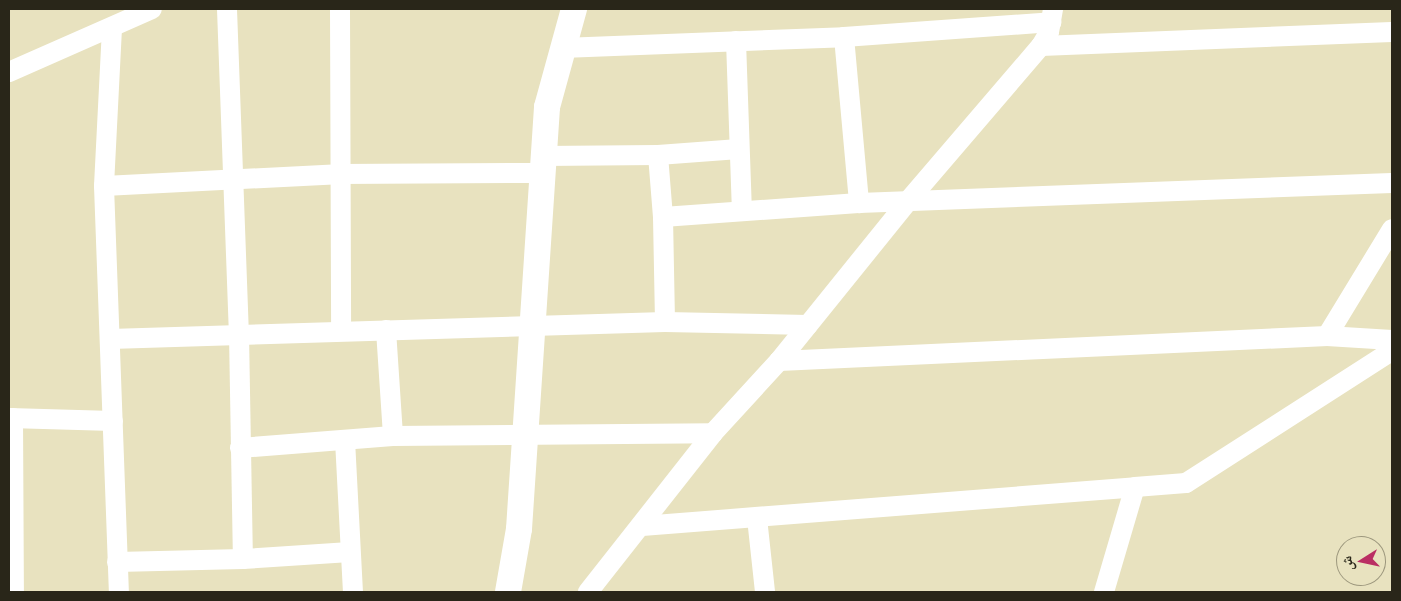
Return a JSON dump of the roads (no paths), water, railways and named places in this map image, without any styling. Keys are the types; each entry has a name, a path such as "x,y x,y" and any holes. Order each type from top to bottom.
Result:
{"street":[{"path":"9,72 152,9"},
{"path":"227,9 239,334 243,560"},
{"path":"340,9 338,174 341,330"},
{"path":"508,592 519,529 547,106 574,9"},
{"path":"562,48 844,37 1052,15 1040,46 908,201 779,361 713,433 642,526 588,592"},
{"path":"112,28 104,186 119,592"},
{"path":"1040,46 1392,32"},
{"path":"844,37 859,203"},
{"path":"736,41 742,211"},
{"path":"104,186 543,165 739,149"},
{"path":"658,155 663,217 666,322"},
{"path":"663,217 859,203 1392,183"},
{"path":"1327,336 1392,229"},
{"path":"110,339 341,330 666,322 808,325"},
{"path":"386,330 394,436"},
{"path":"779,361 1327,336 1392,340"},
{"path":"642,526 1186,484 1392,351"},
{"path":"14,592 11,418 112,421"},
{"path":"240,448 394,436 713,433"},
{"path":"345,440 353,592"},
{"path":"1104,592 1135,487"},
{"path":"758,518 765,592"},
{"path":"117,562 243,560 350,552"}]}
